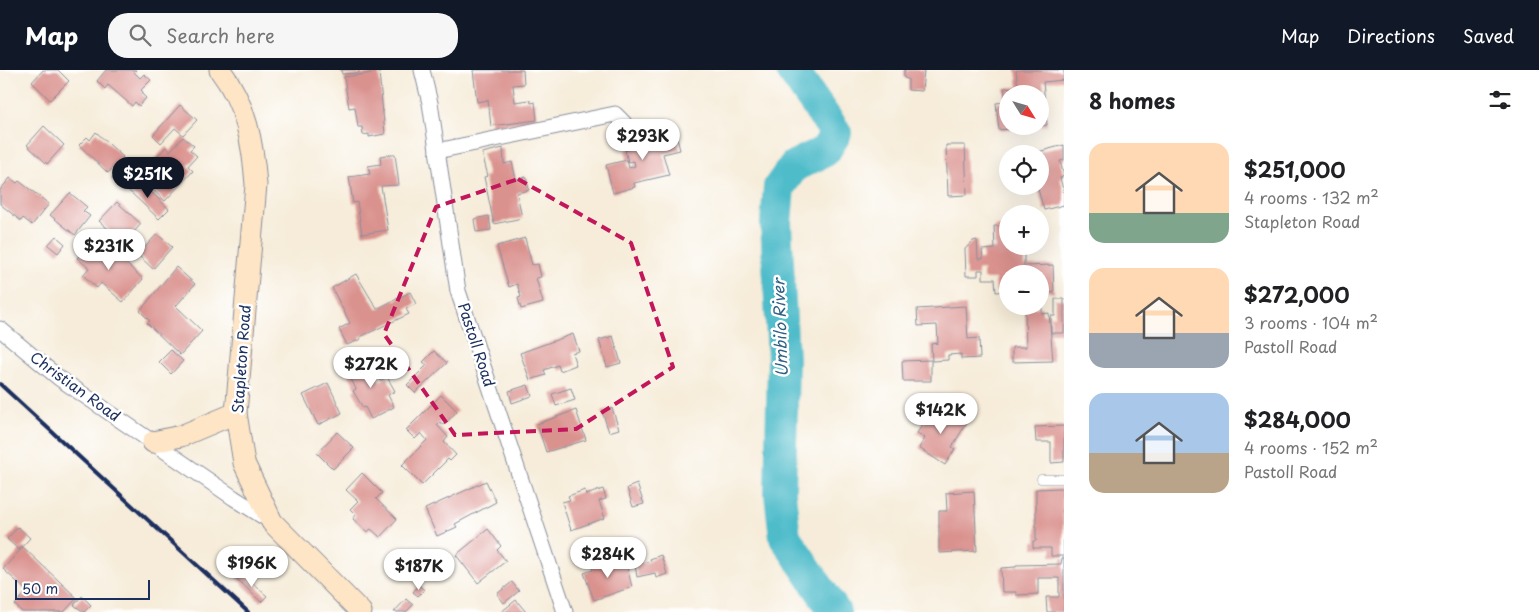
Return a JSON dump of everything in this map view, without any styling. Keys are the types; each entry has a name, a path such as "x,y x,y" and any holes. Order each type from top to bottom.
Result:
{"main road":[{"name":"Stapleton Road","path":"220,70 227,79 247,121 254,148 256,185 236,413 244,463 272,522 361,612"},
{"path":"153,442 182,436 236,413"}],"street":[{"name":"Pastoll Road","path":"422,70 438,151 458,291 565,612"},
{"path":"438,151 615,114 624,123 626,136"},
{"name":"Christian Road","path":"0,329 59,378 272,522"}],"lane":[{"path":"1041,479 1064,479"}],"highlighted area":[{"path":"518,179 631,243 673,367 576,429 455,435 384,334 436,207"}],"building":[{"path":"43,70 58,70 69,81 50,100 32,82"},
{"path":"106,70 136,70 134,72 140,78 144,74 151,80 141,90 146,98 139,106 135,102 132,106 108,85 105,89 97,81"},
{"path":"341,70 359,70 359,73 342,74"},
{"path":"473,70 523,70 524,84 513,85 515,102 530,100 531,103 535,102 537,120 491,126 488,100 477,102"},
{"path":"904,70 924,70 922,91 908,90 908,79 904,78"},
{"path":"1016,70 1064,70 1064,80 1043,82 1043,85 1018,85"},
{"path":"379,72 385,134 369,137 369,134 363,135 362,127 358,127 355,107 349,108 344,77"},
{"path":"996,103 999,103 999,130"},
{"path":"180,105 197,120 183,135 175,128 161,143 153,135"},
{"path":"44,126 64,145 47,164 27,145"},
{"path":"675,130 680,150 663,154 669,175 634,183 635,187 613,193 606,165 627,160 629,168 635,166 634,161 628,162 625,150 630,149 628,142"},
{"path":"96,132 123,157 108,173 79,145 87,137 90,140"},
{"path":"183,137 194,146 190,150 197,156 188,166 193,171 165,201 138,176 166,147 170,151"},
{"path":"946,145 965,145 967,195 948,196"},
{"path":"1064,145 1064,160 1060,161 1064,176 1060,178 1064,193 1064,205 1049,209 1049,205 1043,205 1040,195 1049,195 1049,149"},
{"path":"503,148 504,164 512,162 516,179 526,177 529,190 517,193 522,218 494,224 484,177 488,176 482,153"},
{"path":"395,154 399,185 381,186 388,230 362,234 357,202 353,203 349,177 370,174 368,166 381,164 380,156"},
{"path":"121,171 127,177 119,185 112,179"},
{"path":"10,178 17,183 19,181 49,204 32,225 23,218 21,221 0,204 0,190"},
{"path":"137,178 169,209 159,219 127,189"},
{"path":"70,193 87,207 83,211 90,216 75,235 50,215"},
{"path":"117,202 141,224 124,243 99,221"},
{"path":"489,216 491,230 476,232 474,219"},
{"path":"994,226 999,226 999,255 1024,255 1024,265 999,265 999,292 996,292 995,279 983,279 983,270 978,270 978,276 966,276 965,249 973,241 977,240 978,259 983,259 982,250 995,249"},
{"path":"157,234 172,247 153,269 138,255"},
{"path":"56,236 65,244 58,253 48,245"},
{"path":"525,238 532,265 538,264 541,277 536,278 543,303 521,309 518,298 521,297 517,284 509,287 497,246"},
{"path":"94,239 107,250 109,248 143,279 123,302 101,283 97,288 83,275 89,268 77,258"},
{"path":"1049,265 1053,265 1054,293 1049,292"},
{"path":"176,267 195,284 176,306 202,331 180,355 147,323 150,321 140,311"},
{"path":"356,274 377,309 410,292 416,304 406,309 409,314 347,345 339,329 350,323 332,288"},
{"path":"1055,299 1064,299 1064,333 1051,333 1051,316 1055,316"},
{"path":"966,306 968,339 979,338 980,358 961,359 961,354 948,355 948,360 932,361 931,344 938,343 937,325 918,326 917,309"},
{"path":"1049,313 1053,361 1012,362 1012,347 1026,347 1025,315 1049,315"},
{"path":"573,334 579,351 572,353 576,365 560,371 558,365 544,370 546,375 530,380 520,353"},
{"path":"613,336 621,363 607,367 599,340"},
{"path":"171,350 183,361 171,374 159,362"},
{"path":"434,351 447,363 415,393 407,385 427,365 423,362"},
{"path":"368,358 380,381 387,377 395,391 388,395 394,407 371,419 353,391 356,389 346,369"},
{"path":"931,360 931,381 903,381 902,361"},
{"path":"328,383 342,413 318,425 303,395"},
{"path":"528,385 532,396 512,403 509,391"},
{"path":"571,388 575,400 556,406 552,394"},
{"path":"441,395 457,411 444,425 440,422 437,425 448,437 444,442 456,455 450,461 448,459 422,485 402,465 427,440 421,433 415,439 406,430"},
{"path":"612,408 619,429 609,432 602,411"},
{"path":"946,408 967,422 952,447 955,449 945,465 919,448 925,438 917,433 929,415 937,421"},
{"path":"576,410 586,440 546,452 537,424"},
{"path":"1064,426 1064,462 1051,463 1051,442 1036,442 1035,427"},
{"path":"337,432 354,448 333,469 317,453"},
{"path":"362,473 382,493 376,499 397,519 380,537 371,529 367,532 353,519 356,515 350,509 358,501 346,490"},
{"path":"486,481 496,502 455,524 457,527 437,536 425,509"},
{"path":"637,484 644,504 633,507 627,488"},
{"path":"1062,488 1064,556 1051,556 1051,548 1033,548 1033,541 1036,541 1036,489"},
{"path":"603,489 606,499 599,501 605,518 571,530 562,502 570,500 568,496 585,490 586,495"},
{"path":"974,491 977,551 939,553 939,511 947,511 946,493"},
{"path":"18,527 30,538 19,550 7,539"},
{"path":"488,529 501,546 497,550 506,561 478,583 456,555"},
{"path":"617,541 622,557 604,562 599,546"},
{"path":"23,547 77,598 64,612 22,612 15,605 27,591 3,569"},
{"path":"661,555 667,574 656,578 655,573 637,577 635,565 651,561 650,559"},
{"path":"1062,558 1064,558 1064,612 1047,612 1046,597 1059,597 1059,578 1038,578 1038,594 1016,595 1016,592 1002,592 1001,568 1016,567 1016,565 1061,564"},
{"path":"625,559 632,587 594,600 584,573 593,570 592,567"},
{"path":"241,573 267,596 261,602 236,578"},
{"path":"512,582 519,591 504,603 497,594"},
{"path":"419,585 424,590 418,596 413,592"},
{"path":"82,596 91,605 84,612 74,605"},
{"path":"406,599 413,605 406,612 394,612"},
{"path":"516,600 526,612 501,612"}],"waterway":[{"name":"Umbilo River","path":"792,70 836,133 825,151 794,166 779,187 776,223 783,359 780,494 785,537 835,612"}],"railway":[{"path":"0,384 248,612"}]}
